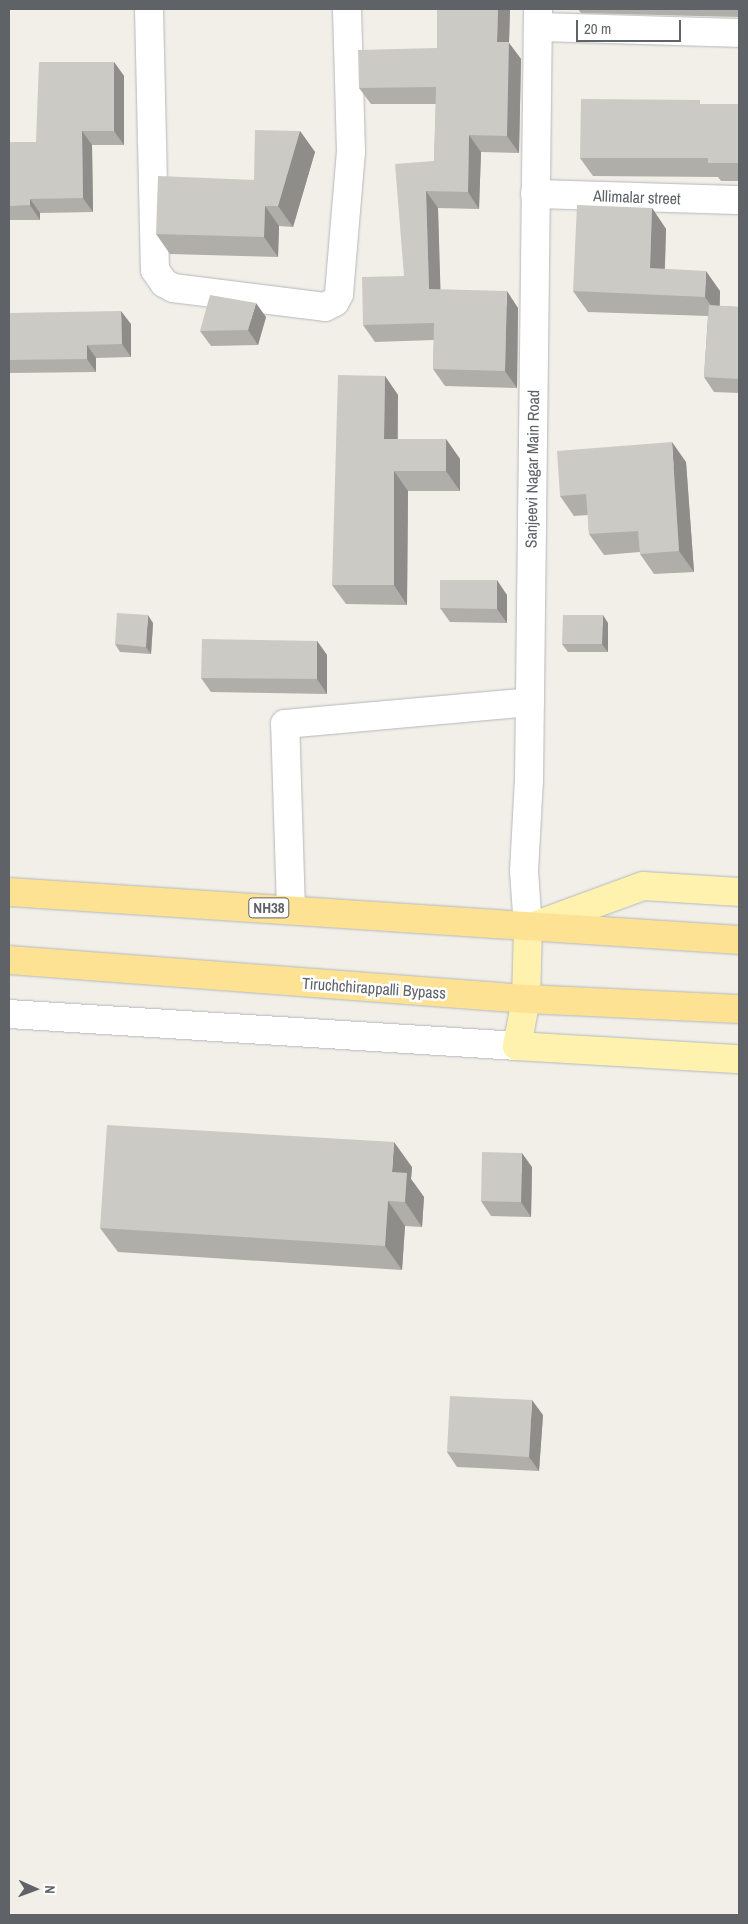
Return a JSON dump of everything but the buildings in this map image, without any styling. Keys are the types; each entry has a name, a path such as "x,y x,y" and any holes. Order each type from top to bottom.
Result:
{"highway":[{"name":"NH38","path":"9,892 291,910 528,928 739,940"},
{"name":"Tiruchchirappalli Bypass","path":"9,960 526,999 739,1010"}],"main road":[{"path":"739,892 643,886 528,928 526,999 517,1046 739,1059"}],"street":[{"path":"149,9 155,270 164,282 173,288 325,307 335,302 339,294 351,152 347,9"},
{"path":"538,18 739,33"},
{"name":"Sanjeevi Nagar Main Road","path":"528,928 524,871 530,702 538,18"},
{"name":"Allimalar street","path":"535,194 739,200"},
{"path":"291,910 285,724 530,702"},
{"path":"9,1014 517,1046"}]}
